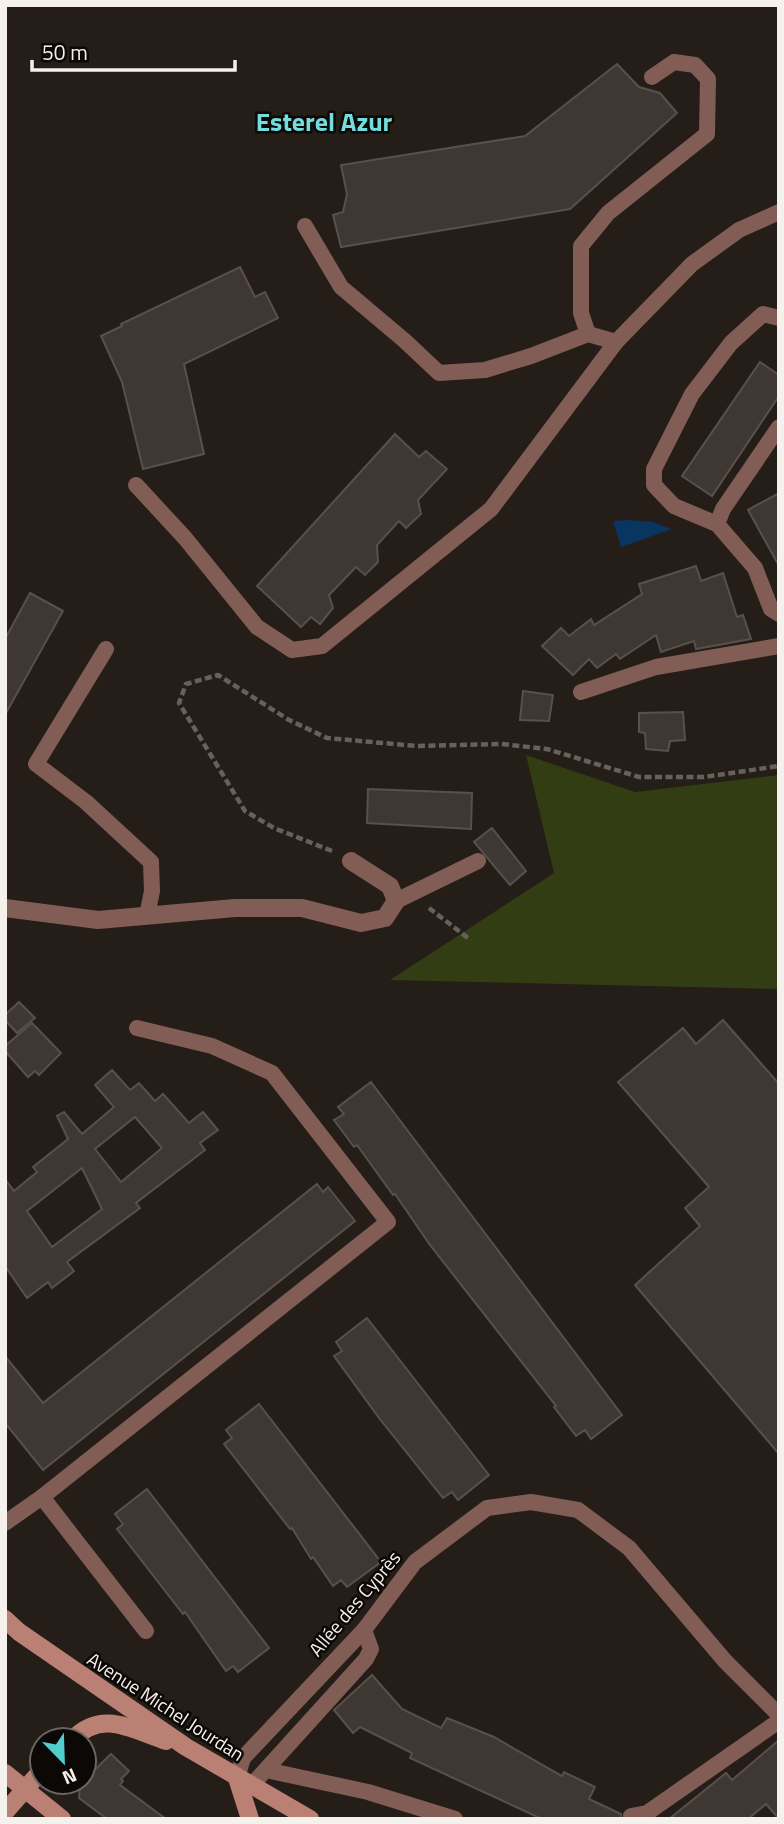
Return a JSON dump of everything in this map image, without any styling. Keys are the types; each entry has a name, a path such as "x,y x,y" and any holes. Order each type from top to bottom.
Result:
{"main road":[{"name":"Avenue Michel Jourdan","path":"5,1619 19,1632 186,1747 310,1819"},
{"path":"91,1726 105,1722 186,1747"},
{"path":"5,1773 62,1819"},
{"path":"244,1782 250,1819"},
{"path":"5,1812 28,1786"}],"street":[{"path":"5,908 98,920 235,908 302,908 361,923 385,918 404,898 351,861"}],"lane":[{"path":"588,334 580,313 581,246 608,213 707,134 708,79 695,65 674,62 652,77"},
{"path":"136,485 185,538 257,626 292,650 322,646 491,509 616,342 692,264 739,230 779,212"},
{"path":"306,226 341,287 439,373 485,370 588,334 616,342"},
{"path":"779,318 763,314 731,343 692,394 654,469 654,485 674,506 717,524 755,568 771,609 779,614"},
{"path":"717,524 723,509 779,427"},
{"path":"581,692 656,667 779,646"},
{"path":"106,649 36,764 86,802 151,862 152,891 147,916"},
{"path":"404,898 478,861"},
{"path":"5,1523 43,1497 388,1222 272,1073 212,1046 136,1028"},
{"path":"43,1497 146,1631"},
{"name":"Allée des Cyprès","path":"244,1782 243,1758 363,1630 415,1562 487,1508 531,1502 578,1510 629,1548 726,1661 779,1715"},
{"path":"244,1782 267,1770 366,1659 371,1648 363,1630"},
{"path":"631,1816 647,1813 779,1721"},
{"path":"267,1770 368,1792 455,1819"}],"path":[{"path":"351,861 274,828 245,811 179,703 186,684 218,674 289,720 327,738 416,746 502,744 547,749 639,777 704,777 779,766"},
{"path":"404,898 468,937"}],"green space":[{"path":"526,755 635,792 779,775 779,989 390,980 554,873"}],"water":[{"path":"613,521 652,522 672,529 621,547"}],"building":[{"path":"617,64 639,87 660,93 677,113 570,209 341,247 333,215 343,212 347,194 341,165 525,136"},
{"path":"240,267 255,297 265,292 278,318 184,364 204,454 143,469 122,382 101,336"},
{"path":"760,362 779,375 779,396 712,496 682,476"},
{"path":"395,434 419,457 426,451 447,469 418,500 421,514 406,528 399,521 377,545 378,562 365,575 356,567 329,595 333,608 320,624 311,617 301,627 257,586"},
{"path":"779,493 779,566 748,510"},
{"path":"696,566 701,581 723,573 737,617 743,615 751,639 696,649 694,641 661,652 656,635 620,659 616,654 597,668 589,659 573,675 542,646 561,628 569,636 591,619 594,625 642,594 639,584"},
{"path":"30,593 63,611 5,715 5,639"},
{"path":"523,691 553,695 549,721 520,720"},
{"path":"683,712 685,740 670,741 668,751 646,749 645,733 639,732 639,713"},
{"path":"368,789 472,793 471,829 367,823"},
{"path":"492,828 526,871 510,885 474,842"},
{"path":"19,1002 35,1018 17,1033 5,1020 5,1015"},
{"path":"723,1020 779,1084 779,1454 635,1285 700,1226 685,1208 709,1187 618,1082 683,1028 696,1044"},
{"path":"32,1023 61,1053 39,1075 35,1071 28,1077 5,1051 5,1046"},
{"path":"112,1070 130,1090 139,1083 155,1101 163,1094 189,1123 203,1112 218,1130 200,1143 205,1150 136,1203 140,1208 67,1262 74,1271 52,1288 48,1282 27,1298 5,1266 5,1179 14,1191 37,1172 33,1167 68,1139 57,1116 64,1112 82,1134 114,1107 95,1085","holes":["135,1117 162,1148 121,1182 95,1149","82,1168 102,1209 52,1247 27,1211"]},
{"path":"371,1082 622,1415 591,1439 585,1430 576,1436 554,1407 556,1406 430,1245 395,1194 393,1195 357,1145 354,1147 334,1120 344,1114 338,1107"},
{"path":"317,1184 323,1192 328,1187 355,1221 43,1470 5,1423 5,1356 43,1403"},
{"path":"367,1318 489,1475 458,1500 452,1492 443,1498 334,1356 342,1351 336,1342"},
{"path":"259,1404 381,1562 347,1587 341,1580 333,1586 313,1557 311,1559 292,1528 290,1529 224,1444 232,1438 226,1430"},
{"path":"147,1489 269,1648 238,1672 233,1666 226,1671 185,1612 183,1614 117,1529 123,1524 115,1514"},
{"path":"372,1675 402,1709 441,1728 447,1718 494,1737 562,1776 564,1772 595,1787 589,1799 621,1814 621,1819 542,1819 410,1758 412,1753 360,1727 353,1733 334,1710"},
{"path":"779,1740 779,1819 766,1804 748,1819 669,1819 726,1773 732,1780"},
{"path":"111,1754 129,1771 121,1779 123,1781 120,1785 166,1819 107,1819 79,1798 98,1796 98,1767"}],"district":[{"name":"Esterel Azur","path":"324,121"}]}
